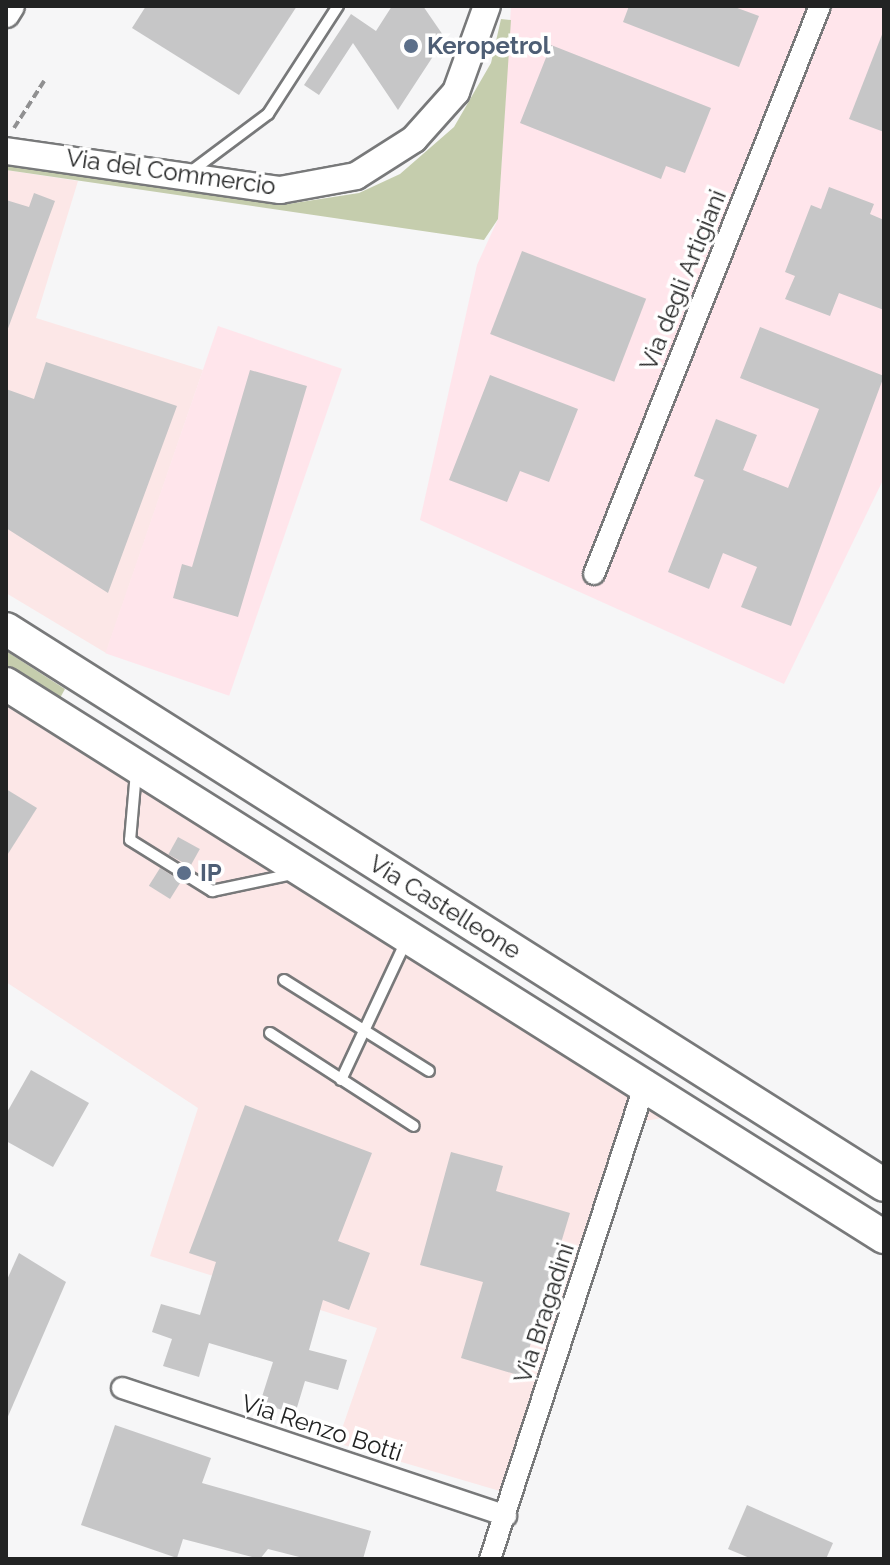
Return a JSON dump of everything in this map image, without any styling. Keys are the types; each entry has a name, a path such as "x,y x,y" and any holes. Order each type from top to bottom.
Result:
{"main road":[{"name":"Via Castelleone","path":"6,629 884,1185"},
{"name":"Via Castelleone","path":"6,684 407,939 646,1081 884,1237"}],"street":[{"path":"6,14 11,6"},
{"name":"Via del Commercio","path":"7,141 49,154 280,190 356,176 388,159 456,92 487,6"},
{"name":"Via degli Artigiani","path":"594,574 820,6"},
{"name":"Via Bragadini","path":"490,1559 646,1081"},
{"name":"Via Renzo Botti","path":"122,1388 506,1516"}],"lane":[{"path":"187,174 268,114 338,6"},
{"path":"136,766 130,840 212,891 302,872"},
{"path":"341,1080 407,939"},
{"path":"284,980 429,1071"},
{"path":"270,1033 414,1126"}],"path":[{"path":"7,141 44,81"}],"shaded area":[{"path":"511,6 884,6 884,478 784,684 420,520 477,265 498,219"},
{"path":"6,170 78,181 36,318 203,370 106,653 6,593"},
{"path":"218,326 342,369 229,696 105,653"},
{"path":"6,706 662,1118 645,1121 637,1137 517,1496 337,1443 377,1328 150,1256 198,1108 6,982"}],"green space":[{"path":"501,19 511,20 498,219 484,240 6,170 6,162 288,204 359,193 400,174 454,127 491,63"},
{"path":"6,651 65,689 60,698 6,665"}],"building":[{"path":"146,6 297,6 239,95 132,28"},
{"path":"392,6 423,6 445,38 398,110 353,43 319,95 304,85 351,14 376,31"},
{"path":"629,6 732,6 759,16 739,67 623,22"},
{"path":"884,33 884,132 849,119"},
{"path":"551,45 711,108 685,173 666,166 661,179 520,123"},
{"path":"829,187 874,204 870,214 884,220 884,310 839,293 830,316 785,299 795,276 785,272 811,205 821,209"},
{"path":"34,193 55,201 6,334 6,200 29,207"},
{"path":"522,251 646,299 614,382 490,334"},
{"path":"760,327 884,376 791,626 741,607 757,567 723,553 709,589 668,572 704,480 694,476 716,419 757,435 743,470 788,488 819,409 740,378"},
{"path":"46,362 177,406 108,593 6,528 6,389 34,399"},
{"path":"250,370 307,386 238,617 173,598 182,564 192,567"},
{"path":"490,375 578,409 549,482 520,471 507,502 449,480"},
{"path":"6,789 37,808 6,857"},
{"path":"178,837 200,849 190,867 168,854"},
{"path":"160,868 181,881 170,899 149,886"},
{"path":"31,1070 89,1103 53,1167 6,1141 6,1114"},
{"path":"245,1105 372,1153 338,1241 370,1253 349,1310 323,1300 309,1350 347,1360 338,1390 305,1381 295,1414 260,1403 273,1362 209,1343 199,1377 163,1366 172,1339 152,1332 161,1304 200,1315 216,1262 189,1253"},
{"path":"451,1152 503,1166 496,1191 570,1213 521,1376 461,1358 483,1282 420,1265"},
{"path":"19,1253 66,1282 6,1421 6,1282"},
{"path":"115,1425 211,1458 202,1483 371,1531 363,1559 307,1559 268,1549 260,1559 183,1539 177,1558 81,1525"},
{"path":"747,1505 833,1543 826,1559 752,1559 728,1549"}],"place":[{"name":"Keropetrol","path":"411,46"},
{"name":"IP","path":"184,873"}]}
